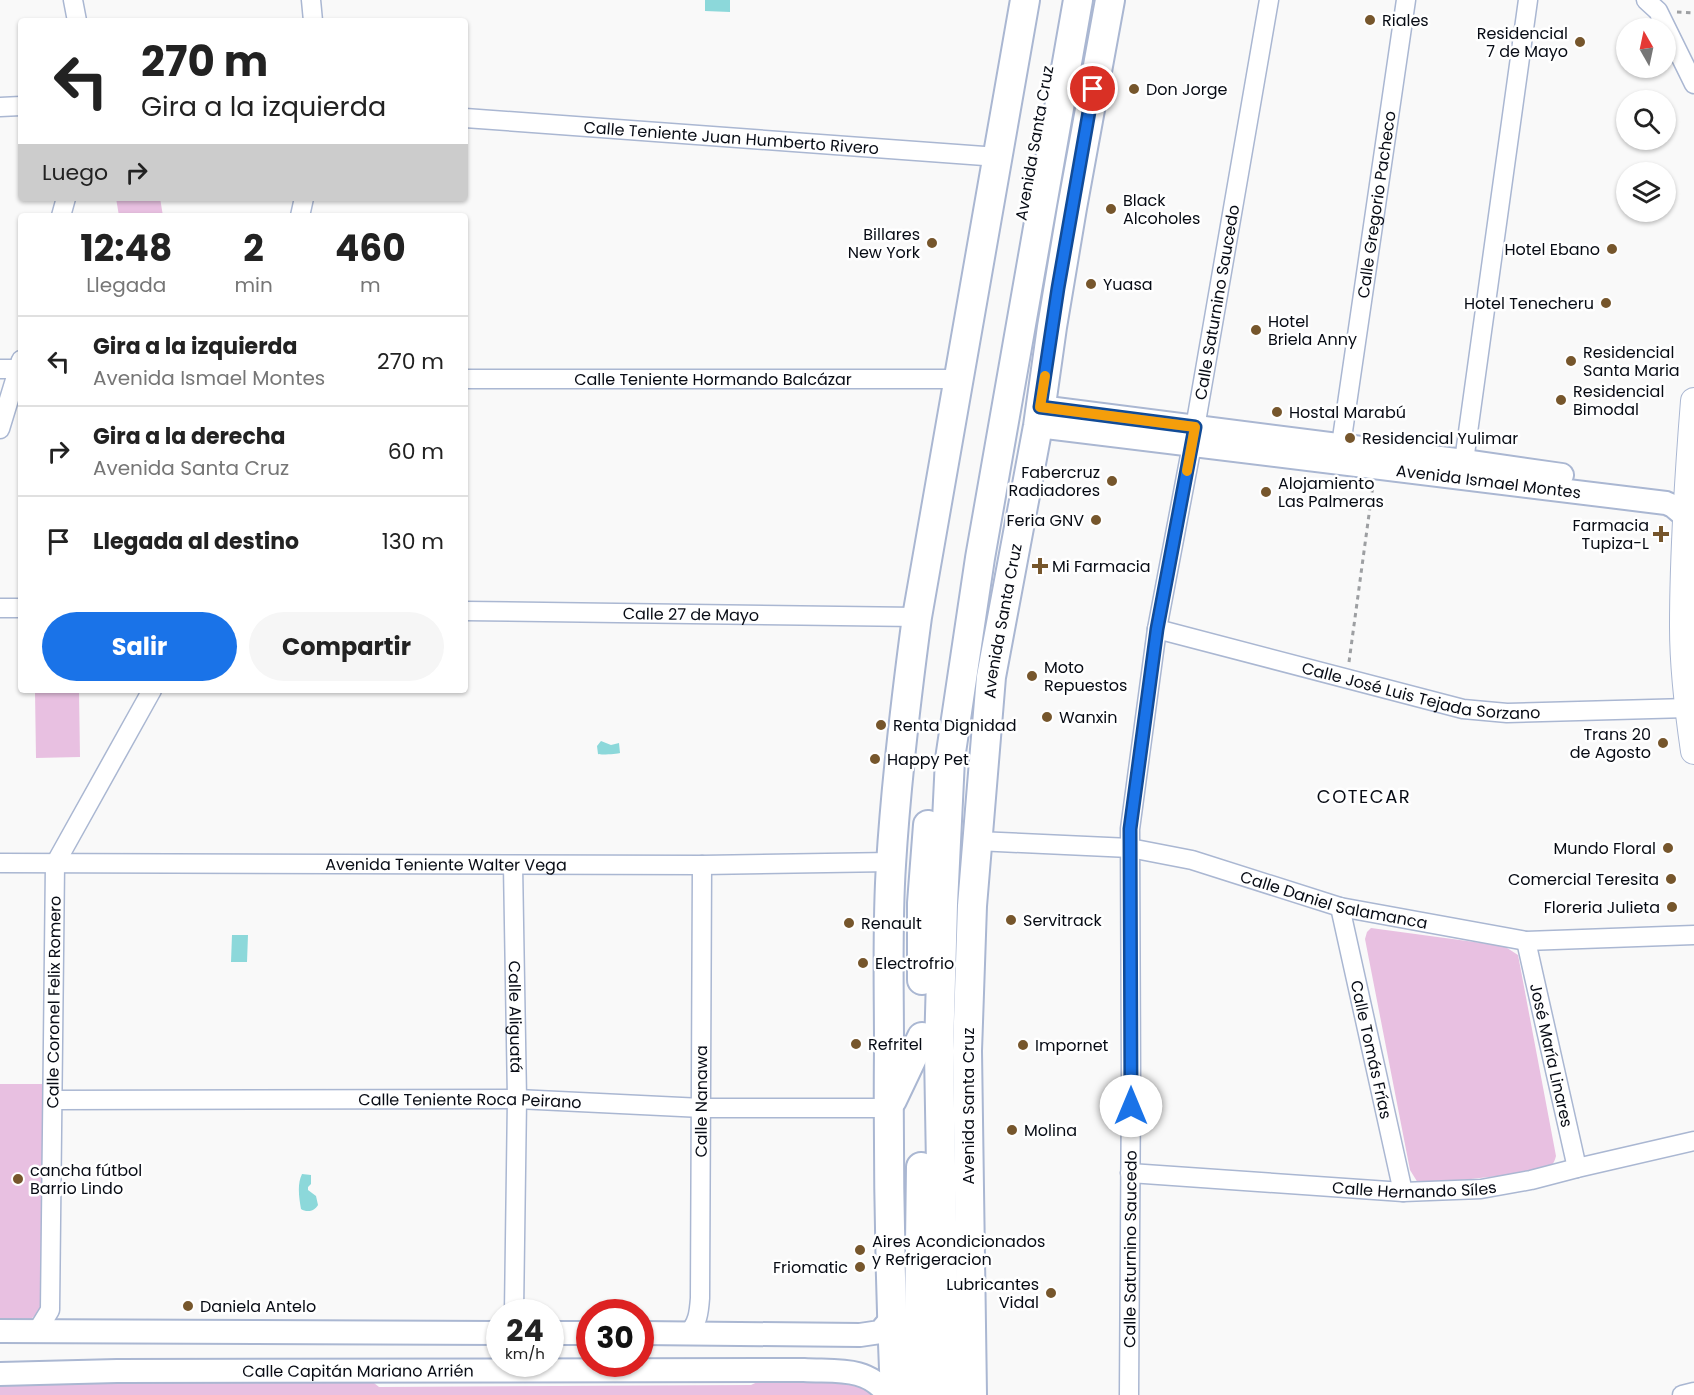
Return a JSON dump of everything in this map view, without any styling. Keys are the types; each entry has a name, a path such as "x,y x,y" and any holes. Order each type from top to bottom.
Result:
{"main road":[{"name":"Avenida Santa Cruz","path":"895,1395 891,1319 888,1108 889,902 904,712 916,617 1025,0"},
{"name":"Avenida Santa Cruz","path":"918,1395 922,903 934,756 952,614 1059,0"},
{"name":"Avenida Santa Cruz","path":"945,1395 939,1040 950,759 980,558 1078,0"},
{"name":"Avenida Santa Cruz","path":"972,1395 967,1051 972,906 991,677 1039,416 1075,187 1110,0"},
{"path":"1694,401 1687,485 1683,629 1688,708 1694,751"},
{"path":"888,1108 922,1038"},
{"path":"940,1155 967,1051"}],"street":[{"path":"73,0 76,18"},
{"path":"311,0 313,18"},
{"name":"Calle Saturnino Saucedo","path":"1129,1395 1130,829 1157,629 1194,436 1269,0"},
{"name":"Calle Gregorio Pacheco","path":"1341,445 1406,0"},
{"path":"1464,461 1528,0"},
{"path":"1646,0 1658,11 1694,84"},
{"path":"0,107 18,106"},
{"name":"Calle Teniente Juan Humberto Rivero","path":"468,118 998,157"},
{"path":"0,369 18,364"},
{"path":"0,429 18,370"},
{"name":"Calle Teniente Hormando Balcázar","path":"468,379 959,379"},
{"name":"Avenida Ismael Montes","path":"1039,416 1194,436 1375,468 1666,503 1686,516"},
{"name":"Avenida Ismael Montes","path":"1194,436 1341,445 1667,491 1687,485"},
{"path":"0,608 18,608"},
{"name":"Calle 27 de Mayo","path":"468,611 916,617"},
{"name":"Calle José Luis Tejada Sorzano","path":"1157,629 1462,709 1507,713 1688,708"},
{"name":"Calle Coronel Felix Romero","path":"31,1332 39,1328 50,1310 55,864 150,693"},
{"name":"Calle Daniel Salamanca","path":"977,841 1130,848 1192,860 1340,907 1526,941 1694,935"},
{"name":"Avenida Teniente Walter Vega","path":"0,863 702,865 891,862"},
{"name":"Calle Aliguatá","path":"513,865 517,1100 514,1299"},
{"name":"Calle Nanawa","path":"687,1334 698,1318 700,1298 702,865"},
{"name":"Calle Tomás Frías","path":"1340,907 1403,1192"},
{"name":"José María Linares","path":"1526,941 1577,1168"},
{"name":"Calle Teniente Roca Peirano","path":"52,1100 517,1100 702,1108 888,1108"},
{"name":"Calle Hernando Síles","path":"1130,1173 1403,1192 1481,1189 1531,1180 1694,1141"},
{"path":"654,1333 860,1335 880,1332 891,1319"},
{"path":"0,1330 31,1332 486,1333"},
{"path":"804,1335 804,1370"},
{"name":"Calle Capitán Mariano Arrién","path":"0,1374 117,1371 804,1370 861,1374 873,1379 888,1395"},
{"path":"1682,1395 1694,1392"}],"path":[{"path":"1347,679 1375,468"}],"shaded area":[{"path":"116,201 160,201 162,213 118,213"},
{"path":"35,693 79,693 80,757 36,758"},
{"path":"1371,928 1504,946 1518,955 1556,1156 1549,1168 1544,1171 1418,1183 1410,1170 1365,939"},
{"path":"0,1084 47,1084 43,1309 31,1319 0,1320"},
{"path":"773,1375 856,1378 877,1395 0,1395 0,1381 369,1379 379,1387 751,1385"}],"water":[{"path":"705,0 730,0 730,12 705,11"},
{"path":"601,741 611,745 619,743 620,753 598,754 597,746"},
{"path":"232,935 248,935 247,962 231,962"},
{"path":"302,1174 311,1175 308,1190 316,1196 318,1205 311,1211 301,1209 299,1187"}],"slow traffic":[{"path":"1045,376 1040,407 1195,427 1187,471"}],"place":[{"name":"Riales","path":"1370,20"},
{"name":"Residencial 7 de Mayo","path":"1580,42"},
{"name":"Don Jorge","path":"1134,89"},
{"name":"Black Alcoholes","path":"1111,209"},
{"name":"Billares New York","path":"932,243"},
{"name":"Hotel Ebano","path":"1612,249"},
{"name":"Yuasa","path":"1091,284"},
{"name":"Hotel Tenecheru","path":"1606,303"},
{"name":"Hotel Briela Anny","path":"1256,330"},
{"name":"Residencial Santa Maria","path":"1571,361"},
{"name":"Residencial Bimodal","path":"1561,400"},
{"name":"Hostal Marabú","path":"1277,412"},
{"name":"Residencial Yulimar","path":"1350,438"},
{"name":"Fabercruz Radiadores","path":"1112,481"},
{"name":"Alojamiento Las Palmeras","path":"1266,492"},
{"name":"Feria GNV","path":"1096,520"},
{"name":"Farmacia Tupiza-L","path":"1661,534"},
{"name":"Mi Farmacia","path":"1040,566"},
{"name":"Moto Repuestos","path":"1032,676"},
{"name":"Wanxin","path":"1047,717"},
{"name":"Renta Dignidad","path":"881,725"},
{"name":"Trans 20 de Agosto","path":"1663,743"},
{"name":"Happy Pet","path":"875,759"},
{"name":"Mundo Floral","path":"1668,848"},
{"name":"Comercial Teresita","path":"1671,879"},
{"name":"Floreria Julieta","path":"1672,907"},
{"name":"Servitrack","path":"1011,920"},
{"name":"Renault","path":"849,923"},
{"name":"Electrofrio","path":"863,963"},
{"name":"Refritel","path":"856,1044"},
{"name":"Impornet","path":"1023,1045"},
{"name":"Molina","path":"1012,1130"},
{"name":"cancha fútbol Barrio Lindo","path":"18,1179"},
{"name":"Aires Acondicionados y Refrigeracion","path":"860,1250"},
{"name":"Friomatic","path":"860,1267"},
{"name":"Lubricantes Vidal","path":"1051,1293"},
{"name":"Daniela Antelo","path":"188,1306"}],"district":[{"name":"COTECAR","path":"1364,797"}],"route":[{"path":"1093,89 1058,288 1040,407 1195,427 1157,629 1130,829 1131,1106"}]}
